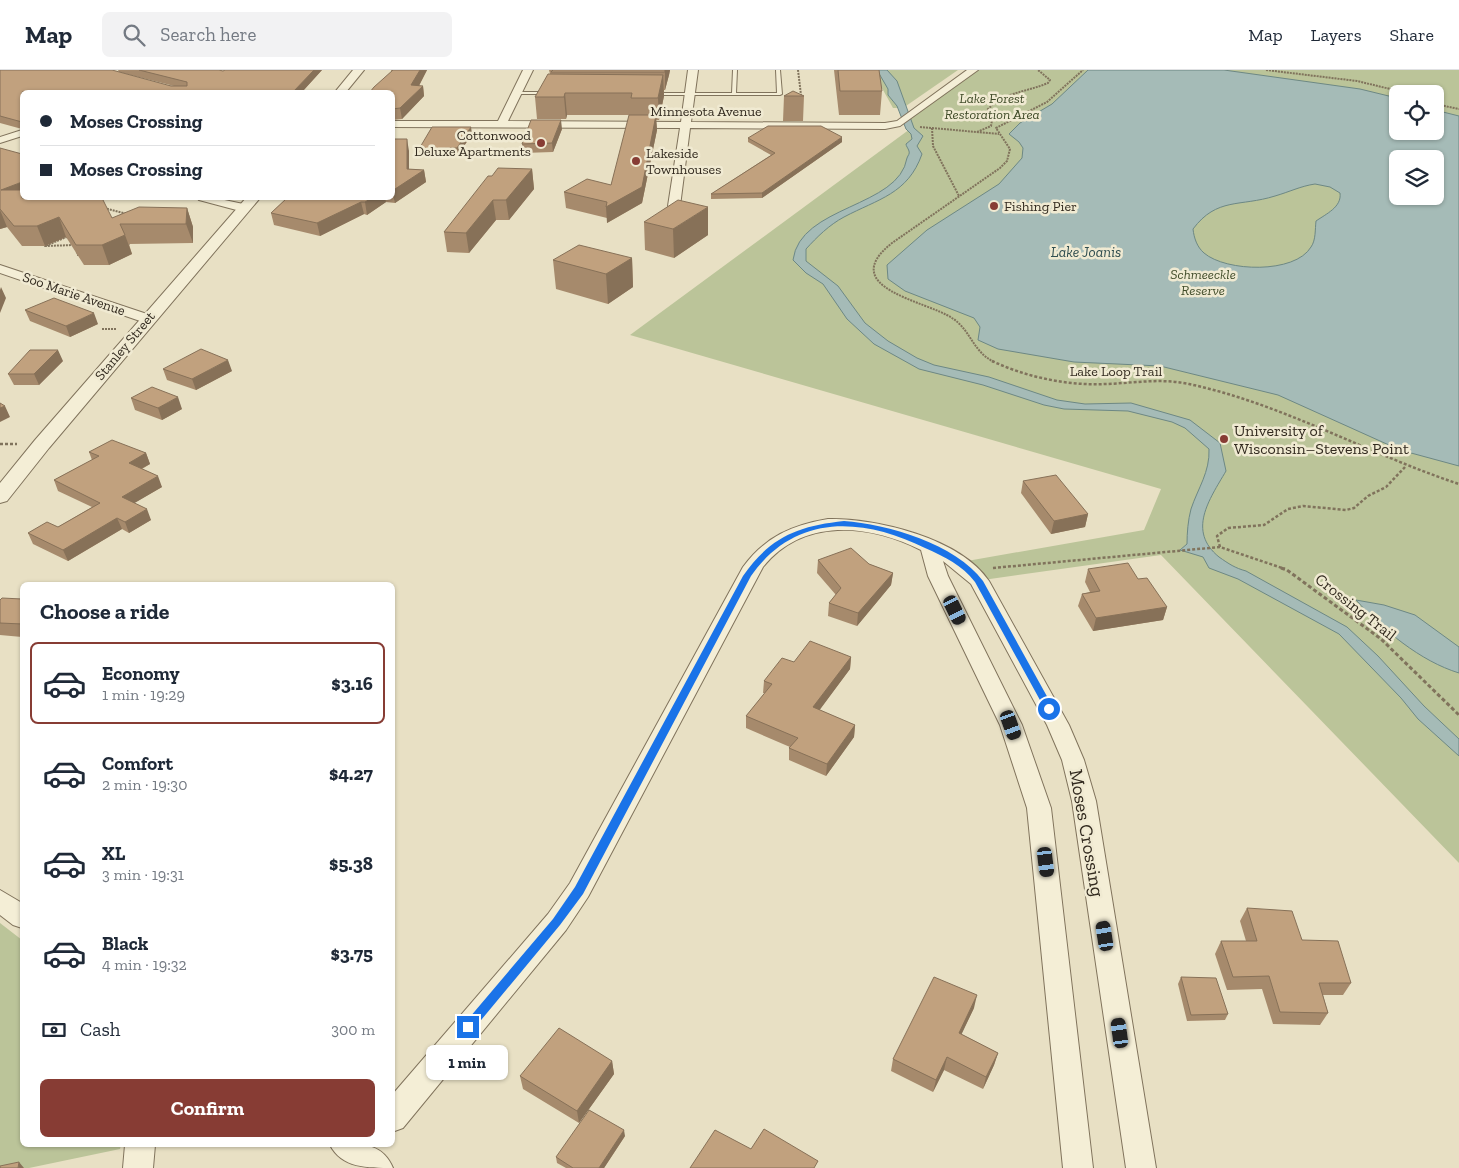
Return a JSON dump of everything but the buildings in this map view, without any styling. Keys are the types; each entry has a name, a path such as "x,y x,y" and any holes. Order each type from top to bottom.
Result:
{"street":[{"path":"342,90 359,70"},
{"path":"502,124 528,70"},
{"path":"674,206 693,70"},
{"path":"900,123 973,70"},
{"name":"Minnesota Avenue","path":"395,124 685,124 876,127 900,123"},
{"path":"0,141 20,134"},
{"path":"0,141 16,146"},
{"path":"221,200 249,203"},
{"name":"Stanley Street","path":"4,487 249,203"},
{"name":"Soo Marie Avenue","path":"0,269 148,319"},
{"name":"Moses Crossing","path":"395,1114 557,922 579,890 747,576 757,561 783,538 822,526 844,523 884,529 929,546 956,560 970,571 979,581 1054,717 1073,760 1084,801 1140,1168"},
{"path":"929,546 938,576 1011,725 1038,808 1078,1168"},
{"path":"0,901 20,916"},
{"path":"138,1168 140,1147"}],"lane":[{"path":"734,94 735,70"},
{"path":"646,94 780,94 778,70"},
{"path":"517,93 560,93"}],"path":[{"path":"977,132 991,126 992,120 987,110 994,103 1013,92 1048,83 1050,80 1038,70"},
{"path":"1000,134 996,128 998,126 1048,102 1083,70"},
{"path":"1266,70 1323,74 1389,88"},
{"path":"1444,106 1459,109"},
{"path":"900,123 1000,134"},
{"path":"932,128 933,146 959,196"},
{"name":"Lake Loop Trail","path":"1000,134 1008,141 1010,151 1004,163 989,178 959,196 884,249 875,262 874,273 880,282 902,298 945,314 955,320 964,327 974,347 987,358 1009,368 1066,382 1107,384 1158,379 1190,384 1262,406 1405,467 1459,484"},
{"path":"96,206 130,214"},
{"path":"83,245 45,246 110,219 129,245 92,245"},
{"path":"115,226 123,223"},
{"path":"108,242 78,255 64,227 143,226 116,238"},
{"path":"970,571 1220,547 1216,536 1228,528 1264,525 1288,509 1303,506 1346,510 1354,508 1368,496 1386,487 1405,467"},
{"name":"Crossing Trail","path":"1220,547 1287,570 1381,639 1459,715"}],"green space":[{"path":"872,70 958,70 903,108 893,108"},
{"name":"Schmeeckle Reserve","path":"973,70 1459,70 1459,863 1161,555 983,580 967,561 1144,530 1161,489 630,335 913,126 900,123"},
{"path":"0,923 20,938 20,1147 120,1147 120,1149 29,1168 0,1168"}],"water":[{"path":"877,70 887,70 897,81 914,128 923,136 917,146 922,154 909,178 900,187 880,200 828,227 806,249 806,261 838,286 865,323 888,341 917,358 934,365 989,377 1057,400 1085,404 1131,403 1190,420 1220,443 1226,471 1213,493 1204,515 1204,537 1209,547 1229,564 1246,571 1347,627 1459,739 1459,756 1418,719 1401,698 1339,634 1238,579 1209,568 1203,557 1180,550 1187,544 1191,509 1206,473 1209,457 1209,449 1185,428 1172,422 1128,411 1064,409 1044,405 983,385 919,369 874,344 847,319 823,284 806,273 793,260 800,242 813,228 887,187 900,174 909,154 906,144 912,139 911,134 906,129 897,106 888,95 888,89"},
{"name":"Lake Joanis","path":"1088,70 1224,70 1360,89 1389,96 1389,140 1444,140 1444,112 1459,116 1459,466 1400,450 1278,395 1160,366 1074,362 998,349 978,340 980,327 974,318 905,291 888,279 887,265 927,230 999,184 1022,158 1023,148 1009,134 1020,123 1052,104","holes":["1315,184 1330,187 1340,193 1336,206 1316,221 1313,244 1303,256 1291,262 1276,266 1260,267 1243,267 1228,264 1204,253 1195,239 1193,229 1202,219 1220,207 1262,199"]},
{"path":"1356,600 1384,605 1415,615 1459,647 1459,673 1444,668 1416,653 1390,633"}],"place":[{"name":"Cottonwood Deluxe Apartments","path":"541,143"},
{"name":"Lakeside Townhouses","path":"636,161"},
{"name":"Fishing Pier","path":"994,206"},
{"name":"University of Wisconsin–Stevens Point","path":"1224,439"}],"route":[{"path":"468,1027 557,922 579,890 747,576 757,561 783,538 822,526 844,523 866,525 903,534 956,560 979,581 1049,709"}],"park label":[{"name":"Lake Forest Restoration Area","path":"992,106"}]}
